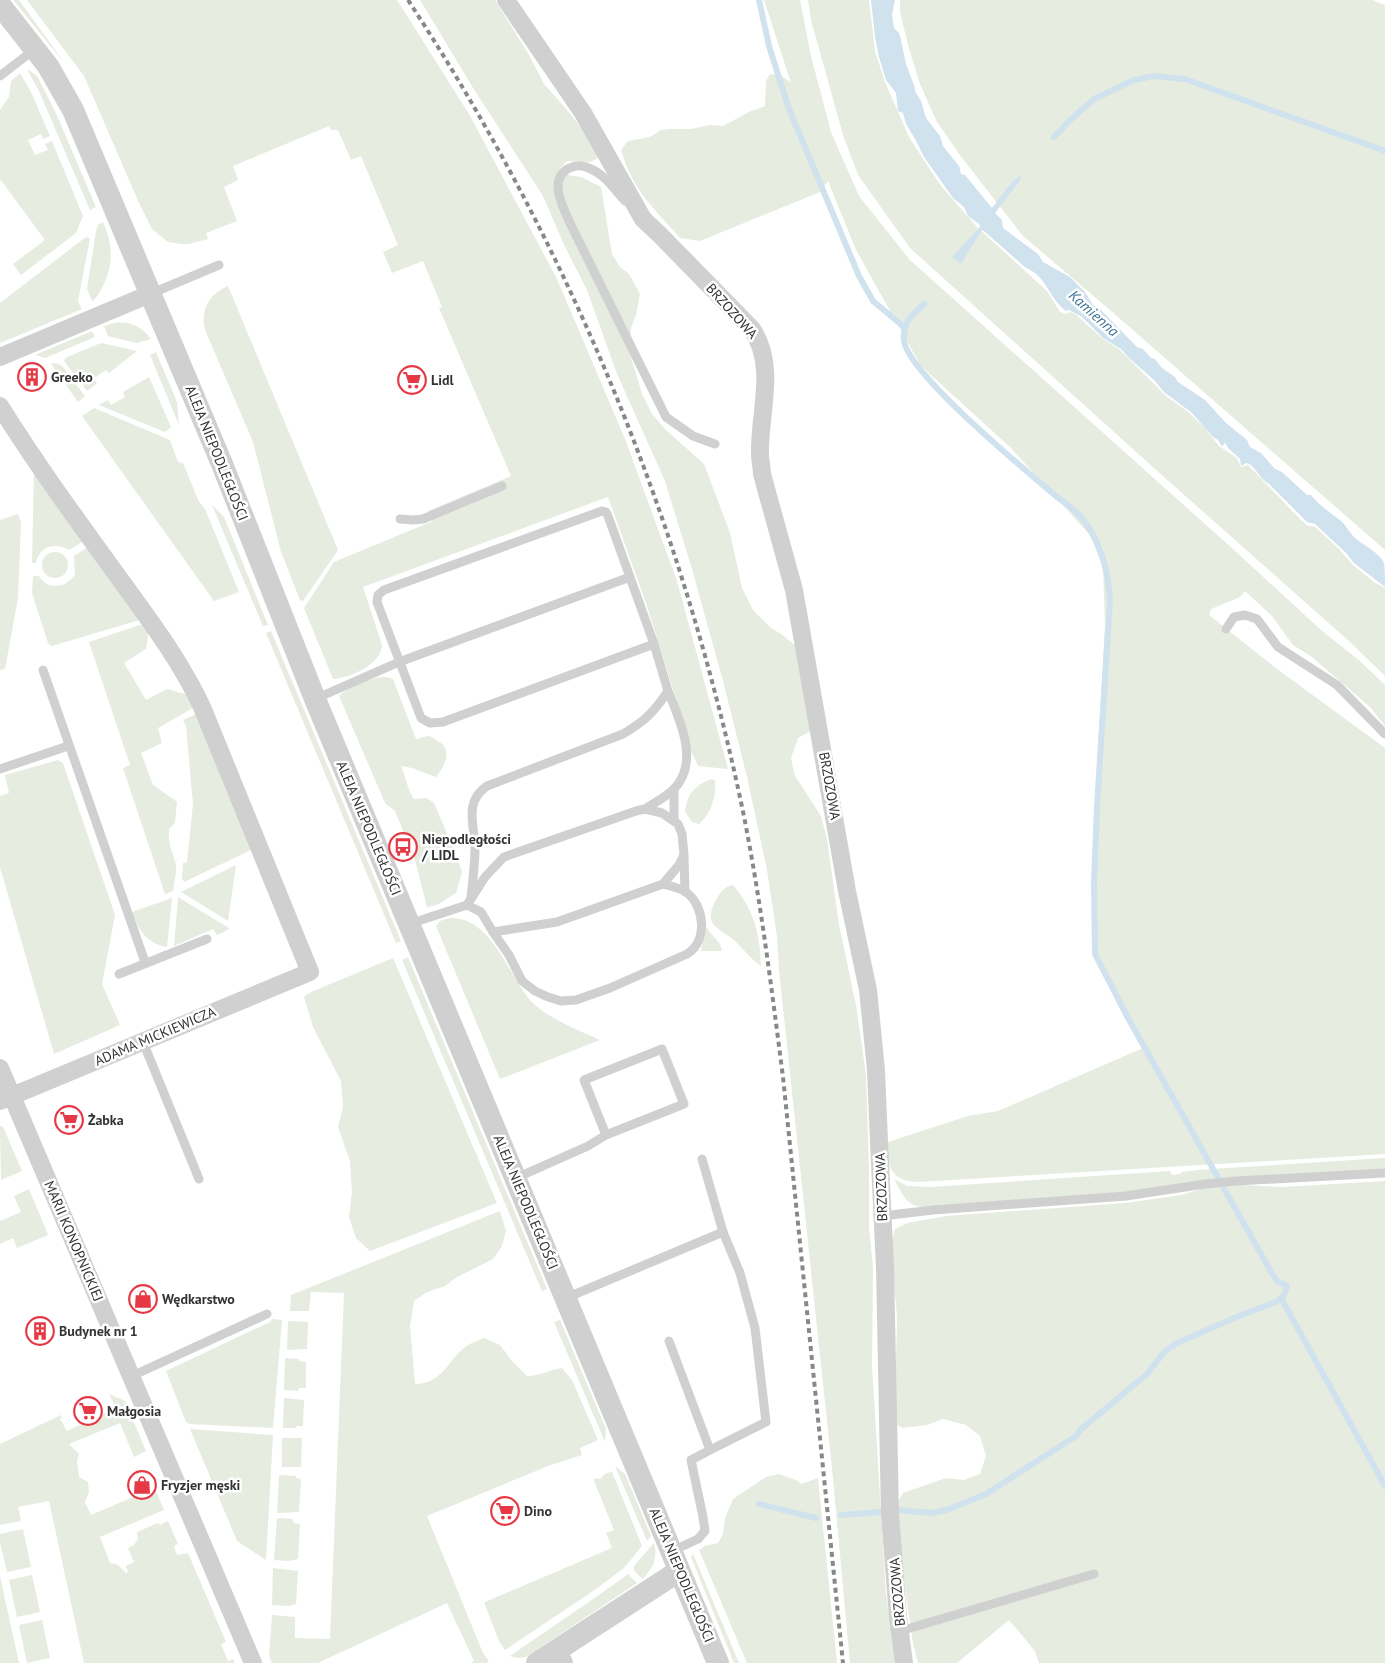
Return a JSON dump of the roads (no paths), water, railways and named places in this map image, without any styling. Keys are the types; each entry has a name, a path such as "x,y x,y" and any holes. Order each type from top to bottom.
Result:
{"street":[{"name":"BRZOZOWA","path":"506,0 583,114 643,219 752,329 760,340 764,358 765,400 760,454 762,474 794,590 849,898 868,990 876,1070 890,1515 904,1663"},
{"name":"ALEJA NIEPODLEGŁOŚCI","path":"0,5 35,48 73,110 222,464 315,699 718,1663"},
{"path":"0,356 150,294"},
{"name":"ADAMA MICKIEWICZA","path":"0,406 30,454 166,643 188,677 202,706 310,972 6,1099"},
{"name":"MARII KONOPNICKIEJ","path":"0,1068 6,1099 132,1376 253,1663"},
{"path":"537,1663 561,1656 675,1561"}],"lane":[{"path":"0,76 35,48"},
{"path":"643,219 607,181 592,169 581,165 569,167 560,175 558,187 560,199 569,221 666,416 693,436 715,444"},
{"path":"150,294 219,265"},
{"path":"400,519 423,519 502,486"},
{"path":"409,924 469,902 485,877 504,857 645,809 674,789 685,774 688,757 677,712 668,691 654,644 608,516 604,511 594,513 381,592 378,595 377,602 421,718 428,722 442,722 654,644"},
{"path":"315,699 399,662 630,577"},
{"path":"1226,629 1234,617 1245,615 1257,619 1278,647 1336,685 1385,734"},
{"path":"43,670 145,962"},
{"path":"469,902 475,847 471,810 479,791 487,786 623,734 655,710 668,691"},
{"path":"0,769 68,746"},
{"path":"674,789 674,820"},
{"path":"645,809 662,813 678,824 682,834 685,892"},
{"path":"493,932 557,922 663,884 679,865 684,855"},
{"path":"469,902 481,912 509,955 522,981 548,997 562,1001 576,1000 610,988 691,952 695,948 700,936 702,921 698,910 685,892 663,884"},
{"path":"119,974 207,938"},
{"path":"143,1042 200,1179"},
{"path":"516,1178 588,1146 606,1135 684,1104 662,1049 584,1080 606,1135"},
{"path":"675,1561 705,1531 691,1460 766,1422 755,1328 740,1273 723,1232 702,1159"},
{"path":"882,1216 933,1210 1126,1196 1236,1181 1385,1173"},
{"path":"566,1298 723,1232"},
{"path":"132,1376 267,1314"},
{"path":"670,1341 710,1450"},
{"path":"900,1631 1094,1574"}],"water":[{"name":"Kamienna","path":"871,0 895,0 892,15 894,28 899,33 915,91 921,101 926,118 940,136 943,146 959,166 961,174 965,175 992,208 1011,183 1020,175 1019,182 995,213 1002,220 1003,228 1038,254 1043,262 1070,277 1085,292 1093,305 1100,309 1137,347 1143,349 1151,358 1155,359 1178,382 1205,400 1226,423 1247,440 1250,447 1261,453 1275,469 1282,472 1307,495 1311,495 1342,522 1355,538 1379,556 1384,563 1385,587 1354,563 1315,524 1307,522 1252,466 1246,463 1241,466 1240,459 1226,444 1221,445 1192,413 1164,392 1122,350 1103,338 1082,317 1069,310 1066,311 1033,271 1026,268 984,231 982,230 961,264 952,257 980,227 979,224 968,216 964,207 953,198 924,157 906,124 903,113 898,111 896,93 886,80 879,57"}],"waterway":[{"path":"759,0 769,46 789,109 859,276 873,301 904,327"},
{"path":"1054,137 1094,99 1134,80 1154,76 1185,79 1385,151"},
{"path":"899,1510 931,1513 947,1510 986,1494 1076,1436 1080,1430 1147,1374 1165,1351 1177,1343 1276,1302 1283,1297 1287,1286 1277,1281 1270,1270 1128,1018 1095,954 1094,882 1097,807 1110,600 1105,567 1098,545 1080,516 969,420 925,375 911,356 904,341 906,324 924,304"},
{"path":"1281,1298 1385,1486"},
{"path":"759,1504 816,1518"},
{"path":"841,1515 881,1512"}],"railway":[{"path":"408,0 466,93 519,188 568,286 612,385 651,487 686,590 716,695 748,836 774,1008 783,1077 843,1663"}],"place":[{"name":"Greeko","path":"32,377"},
{"name":"Lidl","path":"412,380"},
{"name":"Niepodległości / LIDL","path":"403,847"},
{"name":"Żabka","path":"69,1120"},
{"name":"Wędkarstwo","path":"143,1299"},
{"name":"Budynek nr 1","path":"40,1331"},
{"name":"Małgosia","path":"88,1411"},
{"name":"Fryzjer męski","path":"142,1485"},
{"name":"Dino","path":"505,1511"}]}
